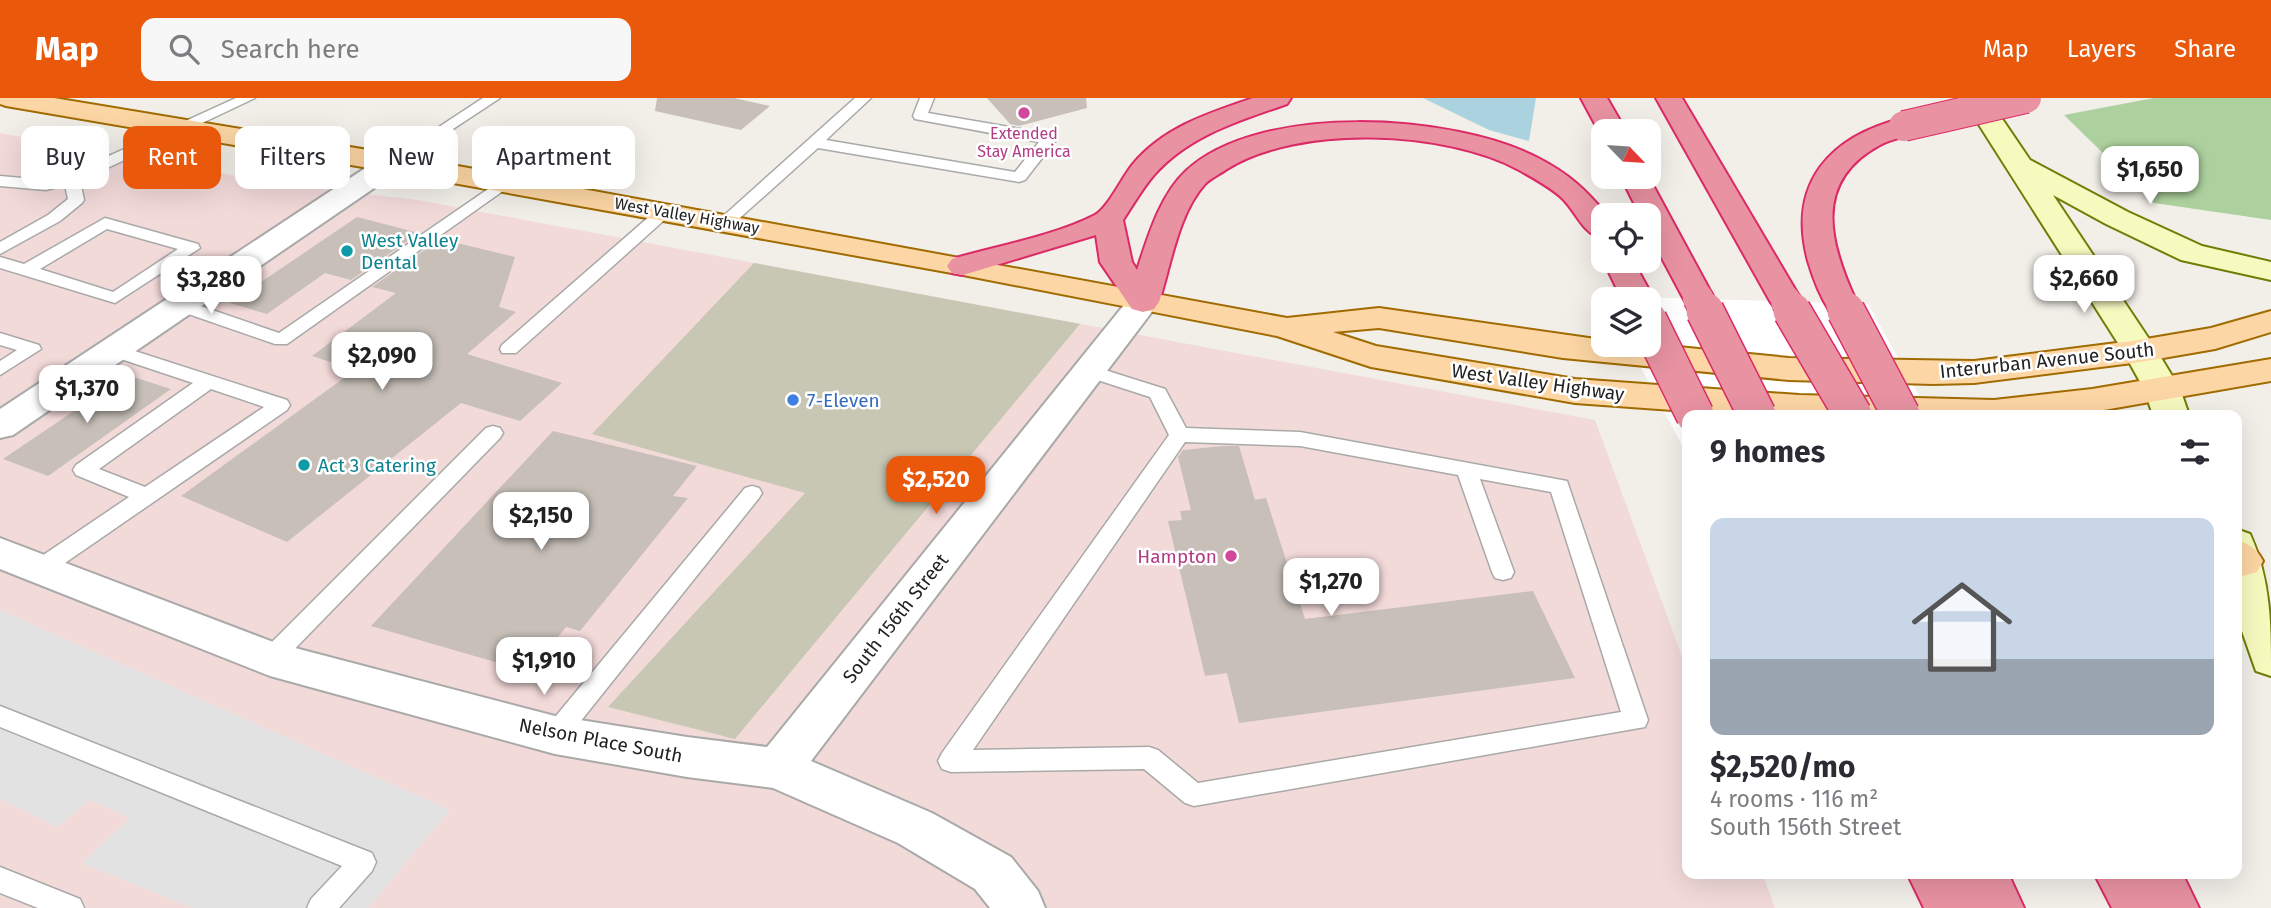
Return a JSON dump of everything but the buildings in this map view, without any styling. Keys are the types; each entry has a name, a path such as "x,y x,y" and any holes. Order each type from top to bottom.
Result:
{"highway":[{"path":"962,266 1069,235 1108,220 1143,170 1161,152 1200,126 1278,98"},
{"path":"1594,98 1605,119"},
{"path":"1669,98 1850,410"},
{"path":"1898,410 1828,279 1816,236 1817,201 1825,182 1850,152 1871,138 1905,126 2026,98"},
{"path":"1143,302 1176,208 1196,177 1232,150 1292,130 1325,125 1384,124 1430,129 1482,142 1547,172 1571,191 1591,215"},
{"path":"1641,189 1754,410"},
{"path":"1108,220 1116,262 1143,302"},
{"path":"1661,346 1693,410"},
{"path":"1935,879 1950,908"},
{"path":"1985,879 1999,908"},
{"path":"2122,879 2139,908"},
{"path":"2159,879 2174,908"}],"main road":[{"name":"West Valley Highway","path":"6,98 173,126"},
{"path":"1975,98 2140,351 2167,402"},
{"name":"West Valley Highway","path":"221,134 364,158"},
{"path":"2022,167 2117,218 2192,253 2271,271"},
{"name":"West Valley Highway","path":"538,189 1283,327 1371,356 1575,391 1877,410"},
{"name":"West Valley Highway","path":"1283,327 1379,318 1563,347 1777,368"},
{"name":"Interurban Avenue South","path":"1777,368 1974,372 2140,351 2215,338 2271,321"},
{"path":"2029,410 2167,402 2271,370"},
{"path":"2242,563 2271,659"}],"street":[{"path":"0,426 364,182"},
{"name":"South 156th Street","path":"778,768 1143,302"},
{"name":"Nelson Place South","path":"0,553 270,659 555,735 687,757 778,768 915,828 993,873 1020,908"}],"lane":[{"path":"189,126 248,98"},
{"path":"450,126 493,98"},
{"path":"726,222 864,98"},
{"path":"816,143 1019,177 1049,139 920,116 927,98"},
{"path":"0,181 21,183"},
{"path":"0,249 54,218 76,200 74,189"},
{"path":"180,305 281,340 495,189"},
{"path":"509,349 665,211"},
{"path":"0,261 26,270 115,298 192,248 105,223 26,270"},
{"path":"0,339 32,349 0,369"},
{"path":"41,568 280,405 113,350"},
{"path":"1089,371 1158,393 1179,435"},
{"path":"146,496 83,470 209,381"},
{"path":"270,659 493,433"},
{"path":"1179,435 1300,439 1560,486 1636,720 1194,794 1149,758 951,761 1179,435"},
{"path":"1466,469 1503,572"},
{"path":"555,735 752,494"},
{"path":"0,716 363,862 321,908"},
{"path":"0,880 69,908"}],"shaded area":[{"path":"0,133 21,137 21,189 109,189 109,153 123,155 123,189 221,189 221,173 235,176 235,189 321,189 418,200 1595,420 1682,656 1682,879 1764,879 1775,908 0,908"},
{"path":"754,263 1080,324 735,739 608,707 805,493 592,434"},
{"path":"0,610 450,810 368,908 193,908 82,863 130,818 89,800 58,827 0,799"}],"green space":[{"path":"2154,98 2271,98 2271,220 2154,203 2064,115"}],"water":[{"path":"1423,98 1536,98 1529,141 1489,130"}],"pier":[{"path":"1661,298 1868,304 1927,410 1682,410 1682,446 1635,357 1661,357"}],"place":[{"name":"Extended Stay America","path":"1024,113"},
{"name":"West Valley Dental","path":"347,251"},
{"name":"7-Eleven","path":"793,400"},
{"name":"Act 3 Catering","path":"304,465"},
{"name":"Hampton","path":"1231,556"}]}
